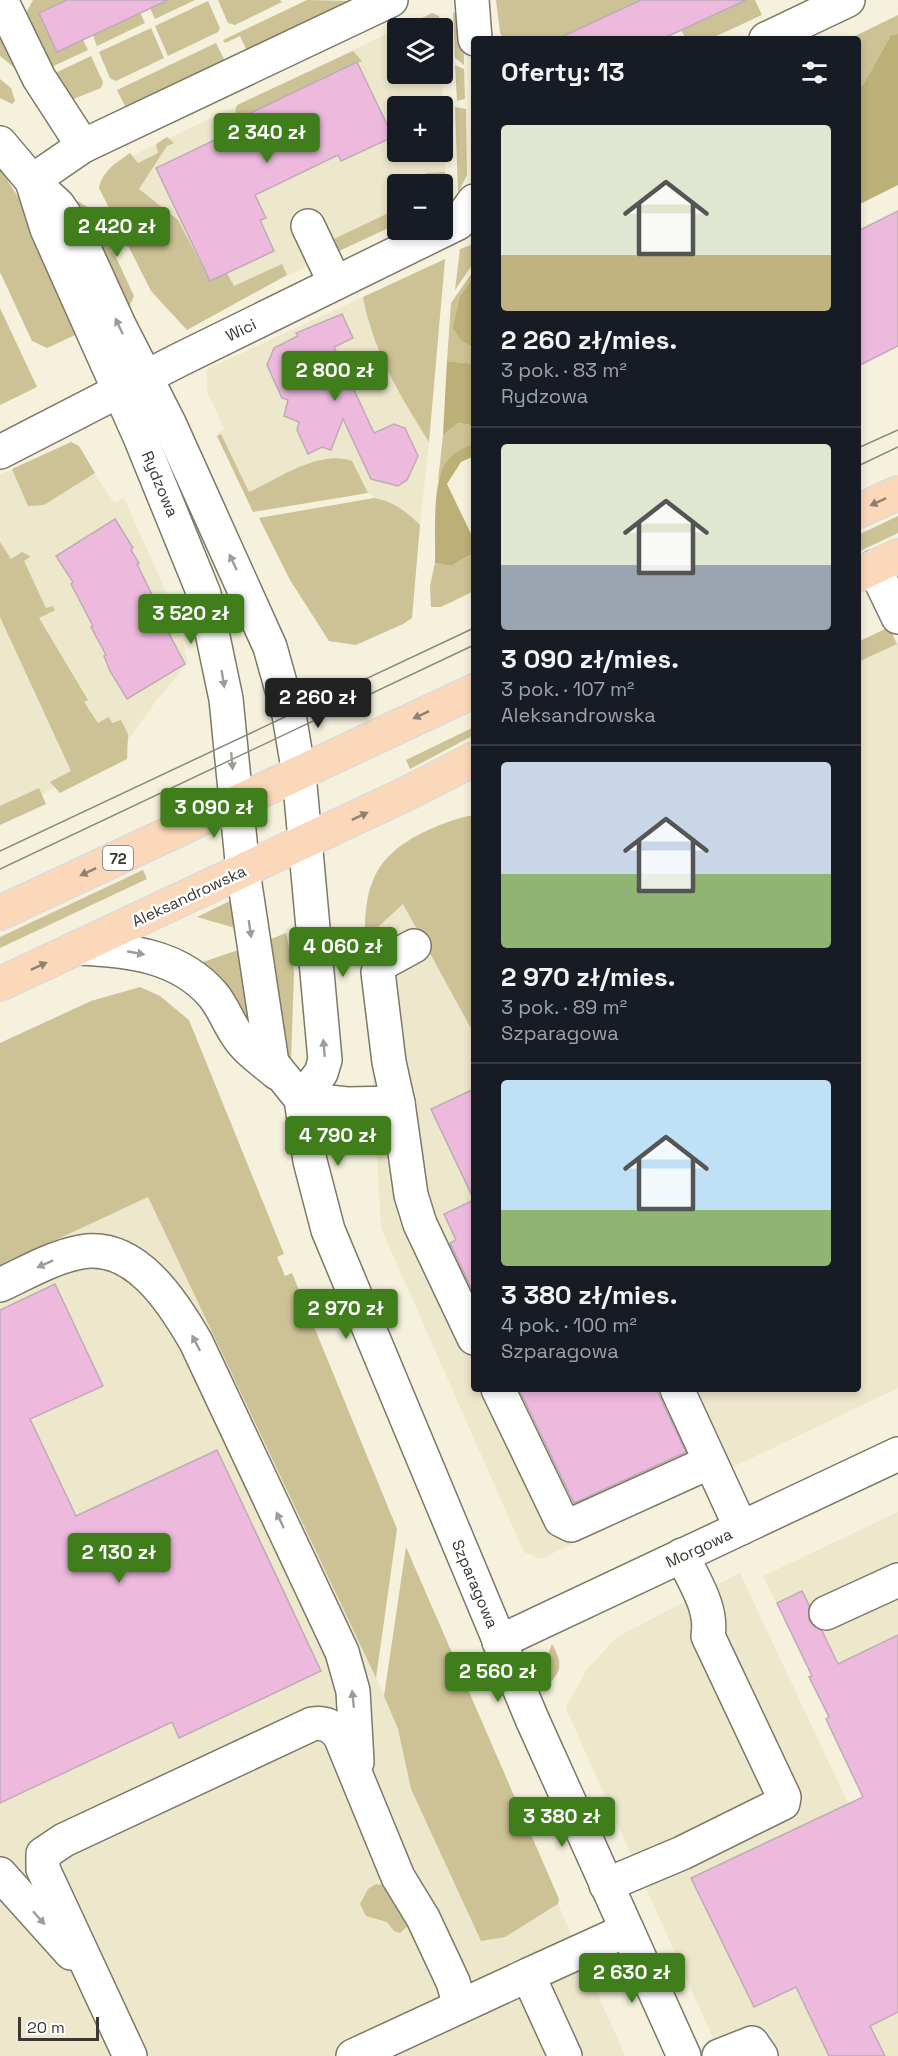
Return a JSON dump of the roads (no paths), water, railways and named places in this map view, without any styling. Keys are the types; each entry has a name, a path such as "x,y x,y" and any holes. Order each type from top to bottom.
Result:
{"main road":[{"path":"861,510 898,493"},
{"name":"72","path":"0,913 471,692"},
{"name":"Aleksandrowska","path":"0,984 307,841 471,760"}],"street":[{"path":"1,0 39,78 83,146"},
{"path":"32,181 83,146 391,0"},
{"path":"472,0 475,36"},
{"path":"771,36 848,0"},
{"name":"Rydzowa","path":"0,143 32,181 58,205 78,235 133,384 204,594 223,676 243,871"},
{"name":"Wici","path":"0,452 458,223 471,205"},
{"path":"308,226 336,283"},
{"name":"Rydzowa","path":"133,384 270,647 289,715 307,841"},
{"path":"877,566 898,617"},
{"path":"301,1099 321,1073 325,1060 307,841"},
{"path":"243,871 272,1063 277,1073"},
{"path":"414,946 381,964 378,972 389,1062 398,1103 411,1195 420,1224 471,1332"},
{"path":"78,948 132,952 179,968 205,986 215,997 245,1046 277,1073 301,1099 347,1104 398,1103"},
{"name":"Szparagowa","path":"301,1099 312,1169 328,1230 499,1642 684,2056"},
{"path":"0,1285 58,1258 82,1252 107,1252 146,1275 165,1295 196,1342 342,1652 353,1691 358,1778"},
{"path":"499,1392 561,1520 566,1524 571,1525 710,1462"},
{"path":"678,1392 741,1528"},
{"name":"Morgowa","path":"499,1642 898,1454"},
{"path":"606,1885 682,1853 783,1803 784,1797 708,1636 710,1623 706,1607 682,1555"},
{"path":"826,1613 898,1580"},
{"path":"130,2056 44,1869 43,1854 50,1848 312,1724 323,1723 334,1728 358,1778 398,1877 415,1903 453,1982 460,2006"},
{"path":"0,1874 94,1978"},
{"path":"352,2056 627,1930"},
{"path":"528,1975 566,2056"},
{"path":"719,2056 752,2043 761,2056"}],"tram line":[{"path":"861,447 898,430"},
{"path":"861,465 898,447"},
{"path":"0,851 471,629"},
{"path":"0,869 471,646"}]}
